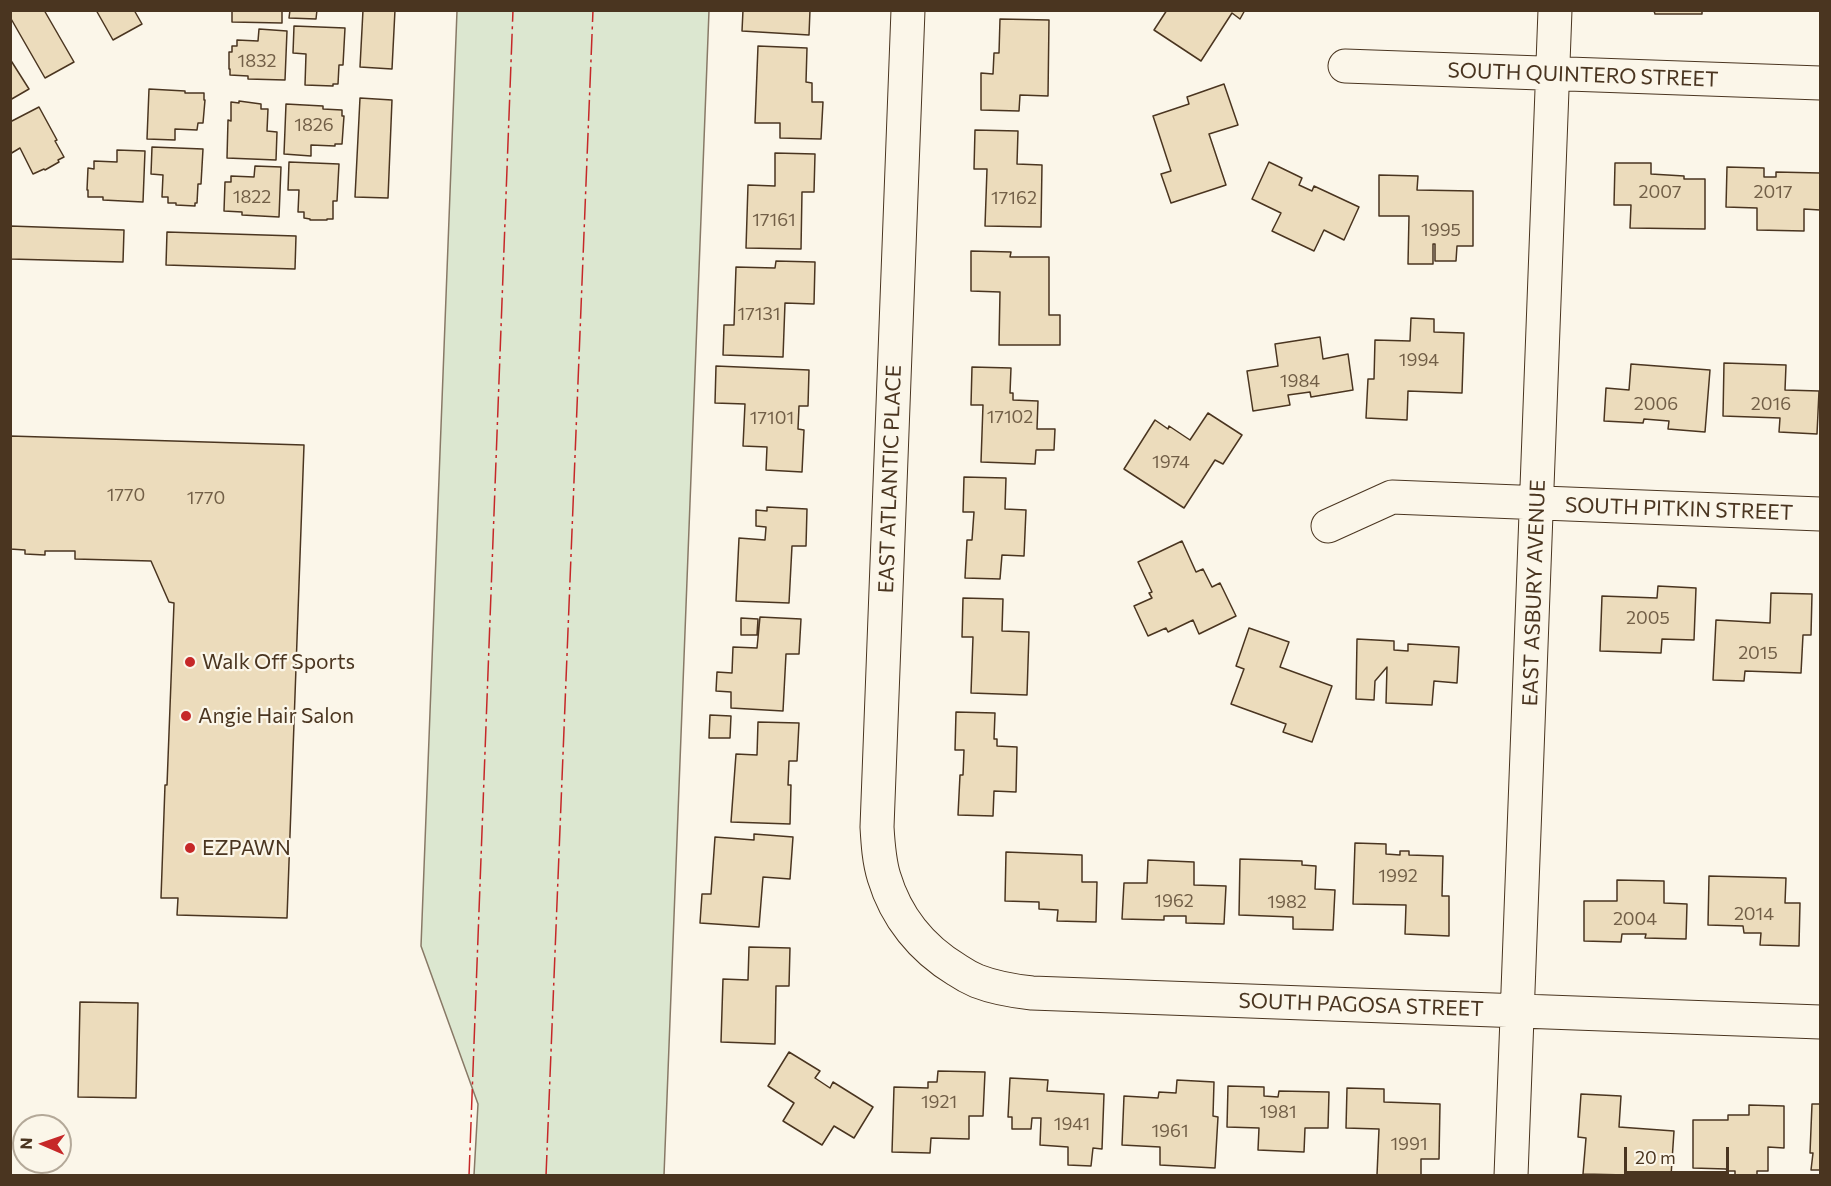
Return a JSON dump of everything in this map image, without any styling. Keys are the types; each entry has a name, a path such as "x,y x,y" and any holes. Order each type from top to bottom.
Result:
{"street":[{"name":"EAST ATLANTIC PLACE","path":"908,10 877,827 884,877 896,908 917,938"},
{"name":"EAST ASBURY AVENUE","path":"1511,1176 1556,10"},
{"name":"SOUTH QUINTERO STREET","path":"1345,66 1821,83"},
{"name":"SOUTH PITKIN STREET","path":"1328,526 1392,497 1821,514"},
{"name":"SOUTH PAGOSA STREET","path":"917,938 939,959 975,980 1006,990 1032,993 1821,1022"}],"green space":[{"path":"457,11 709,11 664,1175 474,1175 478,1104 421,946"}],"building":[{"path":"10,10 44,10 74,62 45,78 10,17"},
{"path":"96,10 134,10 142,24 113,40"},
{"path":"232,10 282,10 282,23 232,22"},
{"path":"290,10 317,10 316,19 289,18"},
{"path":"363,10 395,10 392,69 360,67"},
{"path":"743,10 810,10 809,35 742,31"},
{"path":"1167,10 1245,10 1240,19 1232,13 1201,61 1154,30"},
{"path":"1644,10 1702,10 1702,14 1655,14 1654,11"},
{"path":"1000,19 1049,20 1048,96 1020,95 1019,111 981,110 981,73 993,74 994,53 999,53"},
{"path":"294,26 345,28 343,65 339,65 338,84 333,84 333,86 305,85 306,54 293,53"},
{"path":"259,29 287,31 285,80 248,79 248,76 230,75 229,52 232,52 232,46 237,46 237,40 258,41"},
{"path":"758,46 807,48 806,82 812,83 812,102 823,102 821,139 780,138 780,123 755,123"},
{"path":"10,59 29,89 10,100"},
{"path":"1224,84 1238,125 1209,134 1226,185 1171,203 1161,174 1171,171 1153,116 1189,104 1187,97"},
{"path":"149,89 204,93 203,123 198,123 197,130 175,129 175,140 147,139"},
{"path":"360,98 392,100 388,198 355,197"},
{"path":"239,101 261,104 261,109 268,109 267,131 277,132 276,160 227,158 231,102 239,103"},
{"path":"286,104 323,106 323,109 342,110 342,116 344,116 342,144 311,145 311,156 284,154"},
{"path":"39,107 64,157 45,170 33,174 20,148 10,154 10,122"},
{"path":"975,130 1018,131 1017,164 1042,165 1041,227 985,226 987,169 974,169"},
{"path":"152,147 203,149 201,184 198,184 195,206 168,203 168,197 162,197 163,175 151,174"},
{"path":"117,150 145,151 143,202 88,197 88,168 94,169 94,161 117,162"},
{"path":"775,153 815,154 814,192 802,192 801,249 746,248 748,185 775,186"},
{"path":"289,162 339,164 337,201 333,201 333,219 310,220 304,218 304,212 298,212 299,190 288,190"},
{"path":"1269,162 1302,178 1299,185 1312,191 1314,186 1359,207 1344,240 1324,230 1314,251 1272,231 1281,213 1252,199"},
{"path":"1615,163 1651,163 1651,174 1684,176 1684,179 1705,179 1705,229 1630,228 1631,205 1614,205"},
{"path":"255,166 281,167 279,217 242,215 242,212 224,211 225,182 231,182 231,176 254,177"},
{"path":"1727,167 1764,168 1764,177 1776,177 1776,172 1820,173 1820,210 1804,209 1804,231 1757,230 1757,208 1726,207"},
{"path":"1379,175 1418,176 1417,190 1473,191 1473,246 1457,246 1456,261 1435,261 1435,244 1433,244 1433,264 1408,264 1409,216 1379,216"},
{"path":"10,226 124,230 123,262 10,259"},
{"path":"167,232 296,236 295,269 166,265"},
{"path":"971,251 1011,252 1010,257 1049,257 1049,315 1060,315 1060,345 999,345 1000,292 971,291"},
{"path":"776,261 815,262 814,304 785,303 783,357 723,355 724,325 734,325 736,267 775,268"},
{"path":"1411,318 1434,319 1434,332 1464,333 1462,393 1408,391 1407,420 1366,418 1368,379 1374,379 1375,340 1410,341"},
{"path":"1320,337 1323,359 1348,354 1353,390 1311,397 1310,392 1288,395 1290,405 1253,411 1247,371 1278,366 1275,344"},
{"path":"1724,363 1786,365 1785,390 1819,391 1817,434 1779,432 1780,418 1723,416"},
{"path":"1631,364 1710,370 1705,432 1668,429 1669,421 1644,419 1643,423 1604,421 1606,388 1629,390"},
{"path":"716,366 809,370 808,406 799,406 798,429 804,430 802,472 766,470 767,447 743,446 745,404 715,403"},
{"path":"972,367 1011,368 1010,393 1013,393 1013,400 1038,401 1037,429 1055,429 1054,450 1036,450 1035,464 981,462 983,405 971,405"},
{"path":"1208,413 1242,435 1223,464 1215,460 1184,508 1124,469 1155,420 1190,440"},
{"path":"10,436 304,445 287,918 177,915 178,898 161,898 174,603 169,602 151,561 75,559 75,551 45,551 45,555 25,554 25,550 10,549"},
{"path":"964,477 1006,478 1005,509 1026,510 1024,556 1002,555 1000,579 965,578 967,540 972,540 974,512 963,512"},
{"path":"767,507 807,509 806,546 792,546 789,603 736,601 739,538 765,540 766,527 756,526 756,510 767,511"},
{"path":"1182,541 1196,572 1203,569 1212,587 1220,583 1236,616 1199,634 1193,620 1168,632 1166,628 1148,636 1134,606 1152,598 1149,593 1152,592 1138,562"},
{"path":"1658,586 1696,588 1694,640 1662,639 1661,653 1600,651 1602,596 1657,598"},
{"path":"1771,593 1812,594 1811,635 1803,635 1801,673 1745,671 1744,681 1713,680 1716,620 1770,623"},
{"path":"963,598 1003,599 1002,631 1029,632 1027,695 971,693 973,637 962,637"},
{"path":"760,617 801,619 799,654 786,654 783,711 731,708 731,692 716,691 717,672 732,673 733,647 757,648"},
{"path":"741,618 758,619 757,635 741,635"},
{"path":"1249,628 1289,642 1280,667 1332,686 1312,742 1283,732 1286,724 1231,704 1244,669 1236,666"},
{"path":"1357,639 1394,641 1394,650 1408,651 1408,644 1459,647 1457,683 1434,681 1432,705 1386,703 1387,667 1375,681 1374,700 1356,699"},
{"path":"956,712 995,713 994,739 997,739 997,746 1017,747 1016,792 994,791 993,816 958,815 964,750 955,750"},
{"path":"710,715 731,716 730,738 709,738"},
{"path":"758,722 799,723 797,761 789,761 790,824 731,822 736,754 757,755"},
{"path":"754,834 793,837 790,879 763,877 759,927 700,923 702,894 711,894 715,837 754,840"},
{"path":"1355,843 1386,844 1386,854 1400,855 1400,851 1409,851 1409,855 1443,856 1442,896 1449,896 1449,936 1405,934 1406,905 1353,904"},
{"path":"1006,852 1082,855 1082,882 1097,882 1096,922 1057,921 1058,910 1039,909 1039,902 1005,901"},
{"path":"1240,859 1302,861 1302,865 1316,866 1315,889 1335,890 1333,930 1293,929 1293,917 1239,915"},
{"path":"1148,860 1194,862 1194,885 1226,886 1224,924 1186,923 1186,916 1164,916 1164,920 1122,919 1124,883 1147,883"},
{"path":"1709,876 1786,878 1785,903 1800,903 1799,946 1760,945 1761,933 1744,933 1743,926 1708,925"},
{"path":"1617,880 1664,881 1664,903 1687,904 1686,939 1645,938 1646,934 1622,934 1621,942 1584,941 1584,901 1617,901"},
{"path":"749,947 790,948 789,986 776,986 775,1044 721,1042 723,979 748,980"},
{"path":"80,1002 138,1003 136,1098 78,1097"},
{"path":"789,1052 820,1071 815,1078 830,1088 833,1082 873,1107 854,1138 834,1126 822,1145 783,1121 794,1103 768,1086"},
{"path":"938,1071 985,1072 983,1116 969,1116 969,1139 931,1138 930,1153 892,1152 894,1087 928,1088 928,1082 937,1082"},
{"path":"1010,1078 1048,1080 1047,1091 1104,1094 1102,1149 1093,1148 1091,1166 1068,1165 1068,1147 1040,1145 1041,1118 1032,1118 1031,1129 1012,1129 1012,1117 1008,1117"},
{"path":"1177,1080 1214,1082 1213,1116 1218,1117 1215,1168 1160,1165 1160,1147 1122,1145 1124,1096 1158,1098 1159,1092 1176,1093"},
{"path":"1228,1086 1264,1087 1264,1096 1278,1097 1279,1091 1329,1092 1328,1128 1305,1128 1304,1152 1258,1150 1259,1128 1227,1127"},
{"path":"1347,1088 1384,1089 1384,1102 1440,1104 1439,1159 1421,1159 1421,1176 1377,1175 1379,1129 1346,1128"},
{"path":"1581,1094 1621,1096 1619,1127 1674,1131 1671,1176 1583,1174 1586,1138 1578,1137"},
{"path":"1812,1104 1820,1104 1820,1170 1811,1170"},
{"path":"1749,1105 1784,1106 1784,1148 1768,1147 1768,1171 1757,1171 1757,1176 1735,1176 1735,1171 1726,1169 1693,1168 1693,1120 1728,1120 1728,1115 1749,1115"}],"power":[{"path":"469,1176 513,10"},
{"path":"546,1176 593,10"}],"place":[{"name":"Walk Off Sports","path":"190,662"},
{"name":"Angie Hair Salon","path":"186,716"},
{"name":"EZPAWN","path":"190,848"}]}
